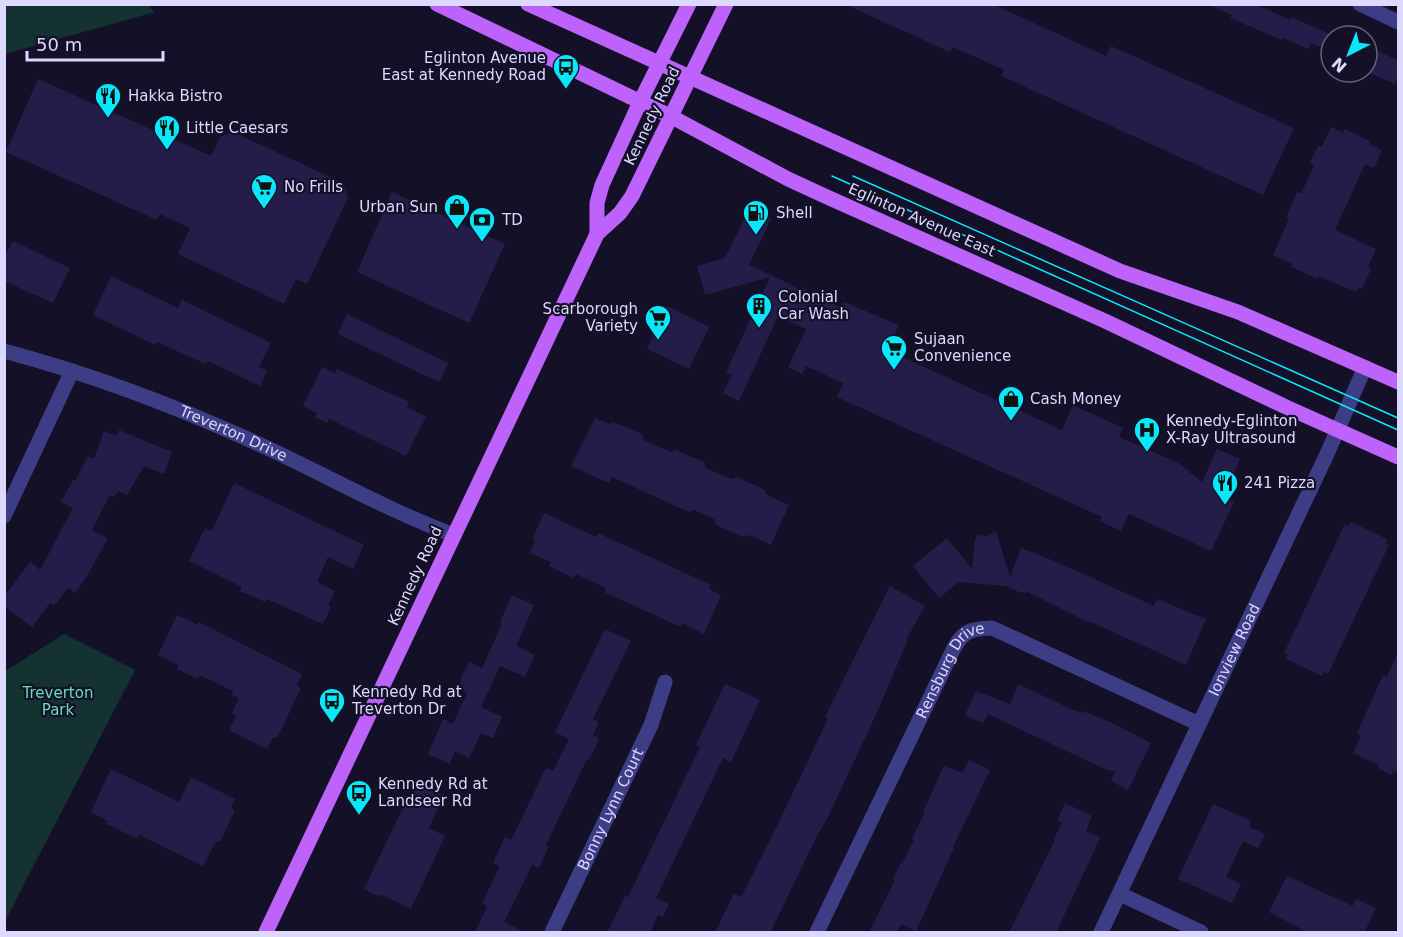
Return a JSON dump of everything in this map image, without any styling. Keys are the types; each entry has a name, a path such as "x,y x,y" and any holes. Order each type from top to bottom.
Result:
{"main road":[{"name":"Eglinton Avenue East","path":"437,4 672,117 807,188 1105,321 1398,457"},
{"path":"528,4 1120,271 1238,312 1398,382"},
{"name":"Kennedy Road","path":"597,234 597,203 602,185 689,4"},
{"name":"Kennedy Road","path":"266,933 597,234 620,213 632,196 726,4"}],"street":[{"path":"1360,4 1398,22"},
{"name":"Treverton Drive","path":"4,351 72,371 170,405 270,449 420,522 454,535"},
{"name":"Ionview Road","path":"1101,933 1338,430 1365,367"},
{"path":"4,516 72,371"},
{"name":"Rensburg Drive","path":"817,933 961,636 974,628 992,628 1199,724"},
{"name":"Bonny Lynn Court","path":"552,933 651,725 665,682"},
{"path":"1120,894 1201,933"}],"green space":[{"path":"5,5 147,5 155,12 5,54"},
{"name":"Treverton Park","path":"64,634 135,670 5,921 5,671"}],"building":[{"path":"844,4 992,4 1106,56 1111,46 1294,128 1263,195 1001,76 1004,70 953,47 950,52"},
{"path":"1208,4 1255,4 1290,20 1292,17 1319,29 1319,46 1311,43 1308,49 1283,38 1282,40 1230,18 1232,15"},
{"path":"1379,52 1398,60 1398,75 1395,84 1379,77"},
{"path":"38,79 211,156 220,137 233,132 343,183 348,198 307,284 296,279 284,304 178,254 190,228 160,214 157,220 6,152"},
{"path":"1331,127 1343,133 1345,129 1370,141 1369,144 1382,150 1374,168 1365,164 1335,230 1376,249 1368,267 1371,269 1362,289 1359,287 1356,292 1291,267 1292,264 1273,255 1289,219 1286,218 1297,192 1301,194 1314,165 1310,163 1318,146 1322,147"},
{"path":"392,192 505,244 469,323 357,272"},
{"path":"749,209 771,219 749,265 800,289 801,287 841,308 844,302 899,325 887,350 1062,430 1073,405 1123,428 1119,437 1178,463 1202,482 1217,449 1240,459 1223,498 1234,502 1211,551 1129,514 1121,531 1100,521 1102,517 837,397 843,383 806,366 802,374 788,367 806,329 778,316 739,401 723,393 732,375 726,372 770,277 705,295 697,266 725,258"},
{"path":"13,241 70,268 53,303 4,281 4,258"},
{"path":"111,276 178,308 182,300 271,343 259,367 267,371 260,386 208,361 206,364 157,342 155,345 93,315"},
{"path":"667,306 709,327 689,369 647,349"},
{"path":"347,314 448,363 439,382 338,334"},
{"path":"322,367 335,373 337,369 409,402 407,407 426,417 406,456 329,419 327,423 315,417 317,413 303,406"},
{"path":"595,418 609,424 613,422 642,434 644,440 670,452 676,450 704,462 706,468 731,479 737,477 765,490 767,495 789,505 771,545 750,535 743,537 716,525 714,519 694,510 689,512 612,477 609,483 571,466"},
{"path":"119,430 172,452 164,474 144,466 127,495 118,491 114,497 110,495 92,530 108,538 86,578 75,593 68,588 54,606 50,603 32,627 4,606 4,597 30,562 40,570 73,508 61,502 73,480 75,481 88,456 94,459 104,431 116,436"},
{"path":"234,483 364,545 353,569 328,557 317,582 335,591 323,624 267,599 265,602 240,591 242,587 189,561 205,528 211,531 213,528"},
{"path":"544,513 596,537 598,533 711,585 709,589 721,595 704,634 682,623 681,627 604,592 606,588 576,574 574,578 549,566 551,562 530,553 535,541 532,540"},
{"path":"1351,522 1387,539 1385,543 1389,545 1328,674 1324,672 1322,676 1286,659 1288,655 1284,653 1345,524 1349,526"},
{"path":"996,531 1010,577 1021,548 1154,606 1157,599 1206,619 1186,665 1090,623 1026,591 1025,593 1019,592 1006,586 959,582 939,598 913,566 947,538 972,569 975,540 978,535 987,536"},
{"path":"890,586 925,606 907,638 879,708 828,817 770,933 715,933 734,893 741,897 773,834 828,719 825,717"},
{"path":"512,595 534,605 516,646 535,655 525,677 500,666 481,707 502,717 493,738 481,733 469,758 455,751 450,764 428,754 443,719 453,724 467,693 457,689 461,678 469,662 482,668"},
{"path":"177,615 198,625 199,622 302,674 297,685 301,688 277,738 273,737 267,749 229,730 236,715 232,713 239,698 231,694 233,691 200,675 198,679 177,669 178,665 158,655"},
{"path":"605,629 631,641 593,719 599,722 593,735 599,738 597,744 589,760 587,759 546,845 549,846 539,868 532,865 504,922 526,933 475,933 487,906 482,903 500,866 493,863 505,837 511,840 546,768 553,771 569,739 555,732"},
{"path":"1398,652 1398,773 1393,771 1392,775 1378,768 1379,765 1353,753 1361,735 1357,733 1383,675 1387,677"},
{"path":"725,684 760,700 731,762 723,758 656,898 669,904 663,917 658,915 650,933 607,933 625,896 628,897 700,747 696,745"},
{"path":"1018,684 1071,709 1082,713 1083,711 1110,722 1151,743 1128,790 1111,781 1115,771 1107,770 988,714 983,723 965,715 976,691 1010,704"},
{"path":"969,760 990,770 916,931 901,924 897,933 869,933 895,880 893,879 914,840 912,839 944,766 963,773"},
{"path":"111,769 179,802 191,777 235,799 231,808 235,810 220,842 216,841 203,866 139,835 137,839 106,824 108,821 91,812"},
{"path":"415,783 444,796 429,828 445,836 411,909 381,894 380,897 364,889"},
{"path":"1065,803 1092,816 1086,831 1100,838 1056,933 1009,933 1055,840 1062,822 1057,821"},
{"path":"1213,804 1251,821 1249,827 1265,834 1258,848 1243,841 1226,877 1241,884 1232,903 1178,879"},
{"path":"1287,876 1353,906 1356,899 1376,908 1364,933 1309,933 1269,912"}],"tram line":[{"path":"832,176 1398,430"},
{"path":"853,176 1398,418"}],"place":[{"name":"Eglinton Avenue East at Kennedy Road","path":"566,90"},
{"name":"Hakka Bistro","path":"108,119"},
{"name":"Little Caesars","path":"167,151"},
{"name":"No Frills","path":"264,210"},
{"name":"Urban Sun","path":"457,230"},
{"name":"Shell","path":"756,236"},
{"name":"TD","path":"482,243"},
{"name":"Colonial Car Wash","path":"759,329"},
{"name":"Scarborough Variety","path":"658,341"},
{"name":"Sujaan Convenience","path":"894,371"},
{"name":"Cash Money","path":"1011,422"},
{"name":"Kennedy-Eglinton X-Ray Ultrasound","path":"1147,453"},
{"name":"241 Pizza","path":"1225,506"},
{"name":"Kennedy Rd at Treverton Dr","path":"332,724"},
{"name":"Kennedy Rd at Landseer Rd","path":"359,816"}]}
